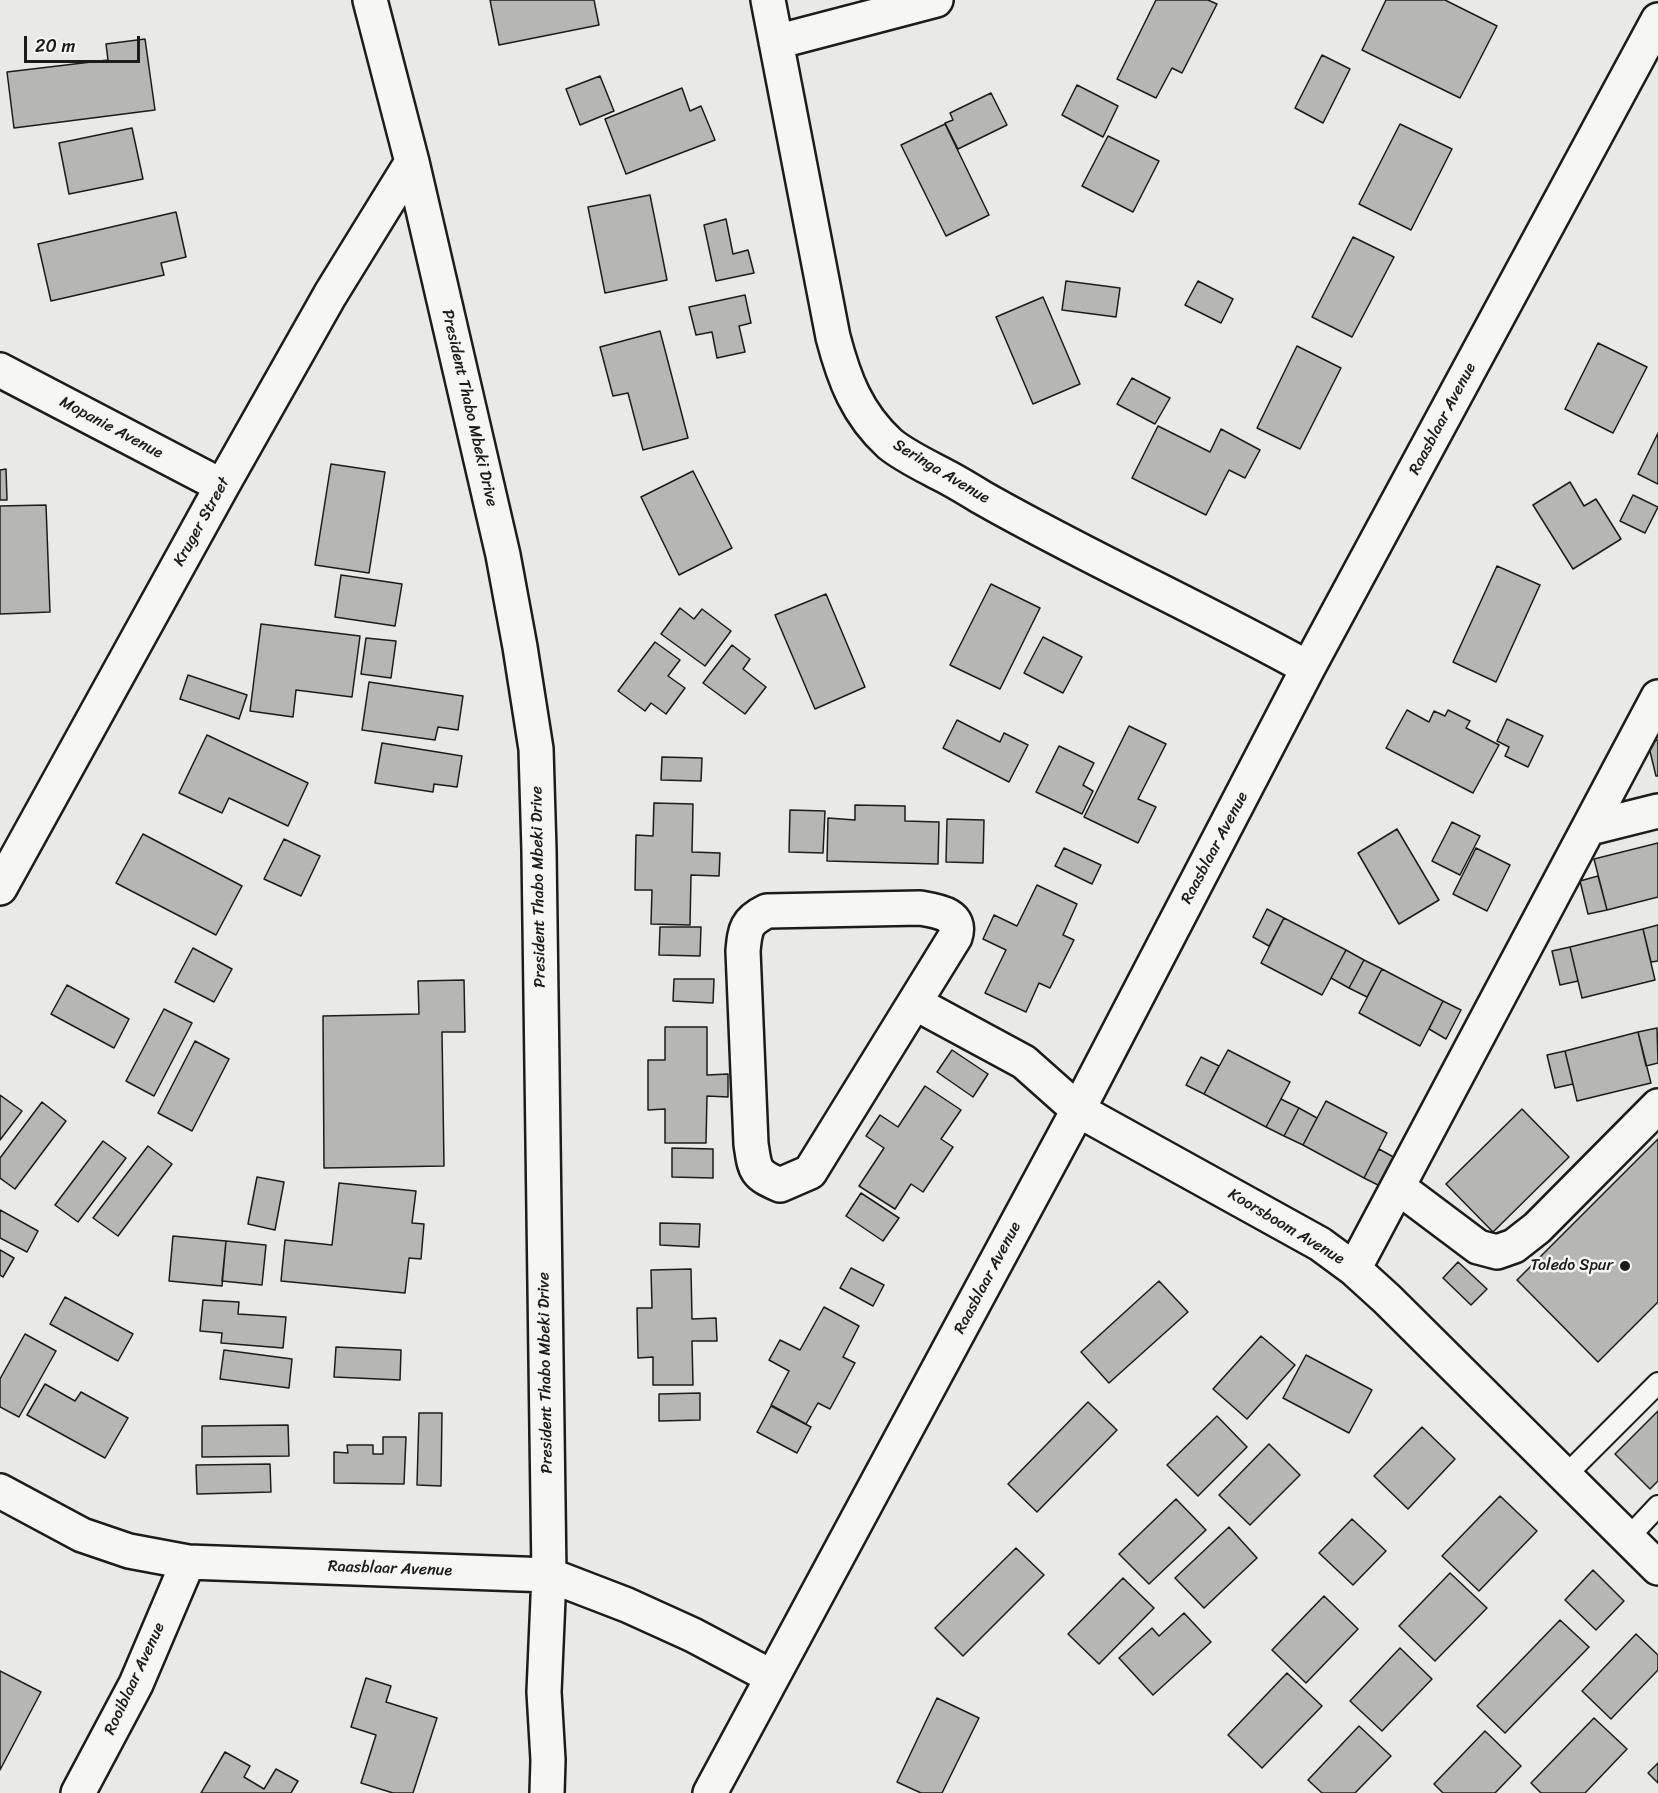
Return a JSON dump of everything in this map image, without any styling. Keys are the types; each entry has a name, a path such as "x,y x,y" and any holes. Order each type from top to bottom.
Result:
{"street":[{"name":"President Thabo Mbeki Drive","path":"370,0 412,162 502,555 520,647 536,749 549,1575 544,1692 548,1760 547,1793"},
{"name":"Seringa Avenue","path":"768,0 838,358 850,392 872,425 891,444 914,460 1015,516 1262,642 1308,668"},
{"path":"776,42 936,0"},
{"name":"Raasblaar Avenue","path":"710,1793 1078,1110 1308,668 1658,20"},
{"name":"Kruger Street","path":"0,888 330,295 412,162"},
{"name":"Mopanie Avenue","path":"0,370 222,486"},
{"path":"1354,1269 1658,697"},
{"path":"1590,828 1658,811"},
{"path":"920,908 949,916 958,930 955,938 915,1003 810,1172 780,1185 767,1180 755,1169 751,1144 743,951 746,927 756,917 767,911 920,908"},
{"name":"Koorsboom Avenue","path":"915,1003 1024,1062 1078,1110 1320,1244 1354,1269 1658,1568"},
{"path":"1398,1187 1478,1247 1497,1252 1514,1246 1537,1228 1658,1106"},
{"name":"Raasblaar Avenue","path":"0,1491 82,1535 129,1551 188,1562 549,1575 674,1626 772,1677"},
{"name":"Rooiblaar Avenue","path":"78,1793 136,1684 188,1562"}],"lane":[{"path":"1565,1476 1658,1383"},
{"path":"1628,1538 1658,1506"}],"building":[{"path":"490,0 594,0 599,25 499,45"},
{"path":"1156,0 1208,0 1217,4 1182,73 1172,68 1156,98 1117,79"},
{"path":"1386,0 1445,0 1497,26 1460,98 1362,50"},
{"path":"145,39 155,110 14,128 7,72 108,60 106,44"},
{"path":"1322,55 1350,69 1323,123 1295,108"},
{"path":"600,76 614,111 580,125 566,89"},
{"path":"1077,85 1118,106 1103,137 1062,115"},
{"path":"682,88 690,111 701,106 715,140 626,174 605,119"},
{"path":"991,93 1007,125 958,149 945,123 953,120 950,113"},
{"path":"945,124 989,215 946,236 901,145"},
{"path":"1400,124 1452,149 1411,230 1359,204"},
{"path":"132,128 143,179 69,194 59,143"},
{"path":"1108,136 1159,161 1133,212 1082,186"},
{"path":"650,195 667,280 605,293 588,207"},
{"path":"176,212 186,257 161,263 164,275 51,301 38,244"},
{"path":"726,219 733,254 748,250 754,273 716,281 704,225"},
{"path":"1353,237 1394,257 1352,337 1312,317"},
{"path":"1066,281 1120,288 1116,317 1062,310"},
{"path":"1198,281 1233,299 1221,323 1185,305"},
{"path":"745,295 751,323 739,326 745,352 717,358 712,332 696,335 689,307"},
{"path":"1043,297 1080,384 1033,404 996,317"},
{"path":"660,331 688,438 643,450 628,393 613,396 600,347"},
{"path":"1598,343 1647,367 1613,433 1565,409"},
{"path":"1297,346 1341,368 1300,449 1257,428"},
{"path":"1132,378 1170,398 1155,424 1117,404"},
{"path":"1158,426 1210,452 1221,429 1260,450 1245,478 1229,470 1206,515 1132,478"},
{"path":"1658,433 1658,484 1638,474"},
{"path":"331,464 385,472 369,573 315,565"},
{"path":"6,469 7,500 0,500 0,470"},
{"path":"693,471 732,548 679,575 641,497"},
{"path":"1570,482 1584,506 1596,499 1621,539 1573,569 1533,505"},
{"path":"1633,495 1658,507 1645,533 1620,521"},
{"path":"46,505 50,612 0,614 0,506"},
{"path":"1497,566 1540,585 1496,682 1453,662"},
{"path":"341,575 402,584 395,626 335,617"},
{"path":"991,584 1040,608 1000,689 950,665"},
{"path":"826,594 865,687 815,709 775,615"},
{"path":"680,608 694,619 702,609 731,631 705,666 661,634"},
{"path":"261,624 360,636 352,697 296,690 293,717 250,711"},
{"path":"1043,637 1082,657 1063,693 1024,673"},
{"path":"366,638 396,641 391,678 361,674"},
{"path":"655,642 680,660 668,676 685,688 666,714 651,703 645,711 618,691"},
{"path":"732,645 750,659 743,669 766,687 745,714 703,683"},
{"path":"188,675 247,695 239,719 180,699"},
{"path":"369,682 463,696 458,730 438,727 435,740 362,730"},
{"path":"1407,710 1429,722 1434,711 1445,716 1448,710 1470,721 1466,728 1499,745 1473,793 1386,748"},
{"path":"1507,719 1543,736 1528,767 1505,756 1509,747 1497,741"},
{"path":"957,720 1000,742 1004,733 1028,745 1009,782 943,748"},
{"path":"1129,726 1166,744 1138,799 1156,807 1138,843 1084,817"},
{"path":"207,735 308,783 288,826 229,798 222,813 179,793"},
{"path":"1658,740 1658,776 1656,776 1648,743"},
{"path":"382,743 462,756 457,787 434,784 433,792 375,783"},
{"path":"1059,746 1094,763 1083,785 1093,791 1082,814 1036,792"},
{"path":"662,757 702,758 701,781 661,780"},
{"path":"654,803 693,804 692,852 720,853 719,876 691,875 690,925 651,924 652,890 635,890 636,835 653,836"},
{"path":"855,805 905,806 905,821 939,822 938,864 827,861 828,818 855,820"},
{"path":"790,810 825,811 823,853 789,852"},
{"path":"947,819 984,820 983,863 946,862"},
{"path":"1452,822 1480,836 1460,875 1432,861"},
{"path":"1397,829 1439,900 1399,924 1358,853"},
{"path":"143,834 242,886 216,935 116,883"},
{"path":"284,839 320,856 301,896 264,879"},
{"path":"1658,843 1658,897 1607,910 1594,859"},
{"path":"1064,848 1101,865 1092,884 1055,866"},
{"path":"1476,848 1510,865 1487,911 1453,894"},
{"path":"1598,876 1607,910 1588,914 1580,881"},
{"path":"1037,885 1077,904 1063,935 1074,940 1050,988 1039,983 1026,1012 985,993 1006,950 983,939 994,915 1017,926"},
{"path":"1267,909 1284,918 1269,946 1253,937"},
{"path":"1284,918 1346,950 1322,995 1261,963"},
{"path":"1658,925 1658,961 1651,962 1643,929"},
{"path":"660,927 701,927 700,956 659,955"},
{"path":"1643,929 1655,980 1582,998 1570,947"},
{"path":"1570,947 1578,981 1560,985 1552,951"},
{"path":"193,948 232,969 214,1002 175,982"},
{"path":"1346,950 1364,960 1349,988 1331,978"},
{"path":"1364,960 1382,969 1367,997 1349,988"},
{"path":"1382,969 1443,1001 1420,1046 1359,1013"},
{"path":"674,979 714,979 713,1003 673,1001"},
{"path":"464,980 465,1032 442,1032 444,1166 324,1168 323,1016 419,1014 418,981"},
{"path":"67,985 129,1019 114,1048 51,1014"},
{"path":"1443,1001 1461,1010 1446,1039 1429,1029"},
{"path":"164,1009 192,1023 154,1096 126,1081"},
{"path":"665,1027 707,1027 707,1075 728,1074 728,1097 707,1096 706,1143 665,1143 665,1109 648,1110 648,1060 665,1060"},
{"path":"1657,1028 1658,1063 1646,1066 1638,1032"},
{"path":"1638,1032 1651,1083 1577,1101 1565,1051"},
{"path":"195,1041 229,1059 192,1131 158,1113"},
{"path":"952,1050 988,1074 973,1097 937,1072"},
{"path":"1228,1050 1290,1082 1266,1127 1204,1094"},
{"path":"1565,1051 1573,1084 1555,1088 1547,1055"},
{"path":"1201,1057 1219,1066 1204,1094 1186,1085"},
{"path":"925,1086 961,1110 941,1139 953,1147 923,1192 911,1184 895,1209 859,1186 884,1148 866,1136 880,1115 898,1127"},
{"path":"0,1095 22,1111 0,1140"},
{"path":"1281,1099 1299,1108 1284,1136 1266,1127"},
{"path":"1326,1101 1387,1133 1364,1178 1303,1145"},
{"path":"42,1102 66,1121 15,1189 0,1178 0,1158"},
{"path":"1299,1108 1317,1118 1303,1145 1284,1136"},
{"path":"1522,1109 1569,1157 1493,1232 1446,1184"},
{"path":"1658,1139 1658,1302 1598,1362 1517,1280"},
{"path":"103,1141 126,1158 78,1222 55,1205"},
{"path":"148,1146 172,1164 118,1236 93,1218"},
{"path":"672,1148 713,1149 713,1178 672,1177"},
{"path":"1379,1149 1397,1159 1382,1187 1364,1178"},
{"path":"257,1177 284,1182 275,1230 248,1224"},
{"path":"339,1183 416,1191 412,1223 424,1224 421,1259 409,1258 405,1293 281,1281 285,1240 332,1245"},
{"path":"861,1193 899,1218 883,1241 846,1216"},
{"path":"0,1210 38,1231 27,1252 0,1238"},
{"path":"660,1223 700,1224 699,1247 660,1245"},
{"path":"173,1236 226,1241 222,1286 169,1281"},
{"path":"226,1241 266,1245 262,1285 222,1281"},
{"path":"0,1250 14,1258 3,1277 0,1275"},
{"path":"1458,1262 1487,1289 1471,1305 1443,1278"},
{"path":"851,1268 884,1285 873,1306 840,1288"},
{"path":"691,1269 692,1319 716,1318 717,1341 692,1341 693,1385 653,1385 653,1357 638,1358 637,1308 652,1308 651,1270"},
{"path":"1159,1281 1188,1312 1109,1383 1081,1352"},
{"path":"65,1297 133,1334 118,1361 50,1324"},
{"path":"203,1300 239,1302 238,1314 286,1317 283,1348 221,1343 222,1333 200,1331"},
{"path":"824,1307 859,1326 843,1357 855,1363 830,1409 818,1403 806,1424 771,1405 789,1371 769,1360 780,1340 800,1350"},
{"path":"25,1334 56,1351 19,1417 0,1407 0,1379"},
{"path":"1261,1336 1295,1365 1247,1419 1213,1389"},
{"path":"336,1347 401,1350 400,1380 334,1377"},
{"path":"224,1350 292,1359 289,1388 220,1379"},
{"path":"1306,1355 1372,1390 1349,1433 1283,1398"},
{"path":"45,1384 75,1401 81,1392 128,1418 105,1458 27,1415"},
{"path":"700,1393 700,1420 659,1421 659,1394"},
{"path":"1088,1402 1117,1430 1037,1512 1008,1484"},
{"path":"771,1406 811,1427 797,1453 757,1432"},
{"path":"1658,1411 1658,1481 1650,1489 1615,1454"},
{"path":"419,1413 442,1413 441,1486 417,1485"},
{"path":"1217,1416 1247,1447 1198,1496 1167,1465"},
{"path":"288,1425 289,1456 202,1457 202,1426"},
{"path":"1422,1427 1455,1459 1408,1509 1374,1476"},
{"path":"383,1437 406,1437 404,1484 334,1483 334,1452 348,1453 347,1445 373,1445 373,1454 383,1454"},
{"path":"1269,1444 1300,1475 1250,1525 1219,1495"},
{"path":"270,1464 271,1492 197,1494 196,1465"},
{"path":"1500,1496 1537,1531 1479,1591 1442,1556"},
{"path":"1176,1499 1206,1530 1149,1584 1119,1554"},
{"path":"1352,1519 1386,1551 1353,1585 1319,1553"},
{"path":"1229,1527 1257,1558 1204,1608 1175,1578"},
{"path":"1016,1548 1044,1575 963,1656 935,1628"},
{"path":"1593,1570 1624,1601 1596,1630 1565,1600"},
{"path":"1450,1573 1487,1608 1435,1661 1399,1626"},
{"path":"1123,1578 1154,1608 1099,1664 1068,1634"},
{"path":"1324,1596 1358,1629 1306,1683 1272,1650"},
{"path":"1184,1613 1211,1642 1153,1695 1119,1658 1152,1628 1159,1636"},
{"path":"1560,1620 1589,1647 1505,1733 1477,1706"},
{"path":"1636,1634 1658,1655 1658,1670 1611,1719 1582,1691"},
{"path":"1400,1648 1432,1679 1382,1731 1350,1701"},
{"path":"0,1671 41,1692 0,1770"},
{"path":"1287,1673 1322,1706 1262,1768 1228,1735"},
{"path":"366,1678 391,1686 386,1702 437,1718 413,1793 393,1793 361,1783 376,1735 351,1727"},
{"path":"937,1698 979,1718 942,1793 921,1793 897,1782"},
{"path":"1594,1718 1627,1749 1585,1793 1541,1793 1531,1783"},
{"path":"1359,1726 1391,1756 1355,1793 1322,1793 1308,1780"},
{"path":"1485,1731 1521,1766 1495,1793 1443,1793 1434,1784"},
{"path":"225,1752 250,1766 244,1777 264,1789 276,1769 298,1781 291,1793 201,1793"},
{"path":"1658,1763 1658,1783 1648,1773"}],"place":[{"name":"Toledo Spur","path":"1625,1266"}]}
